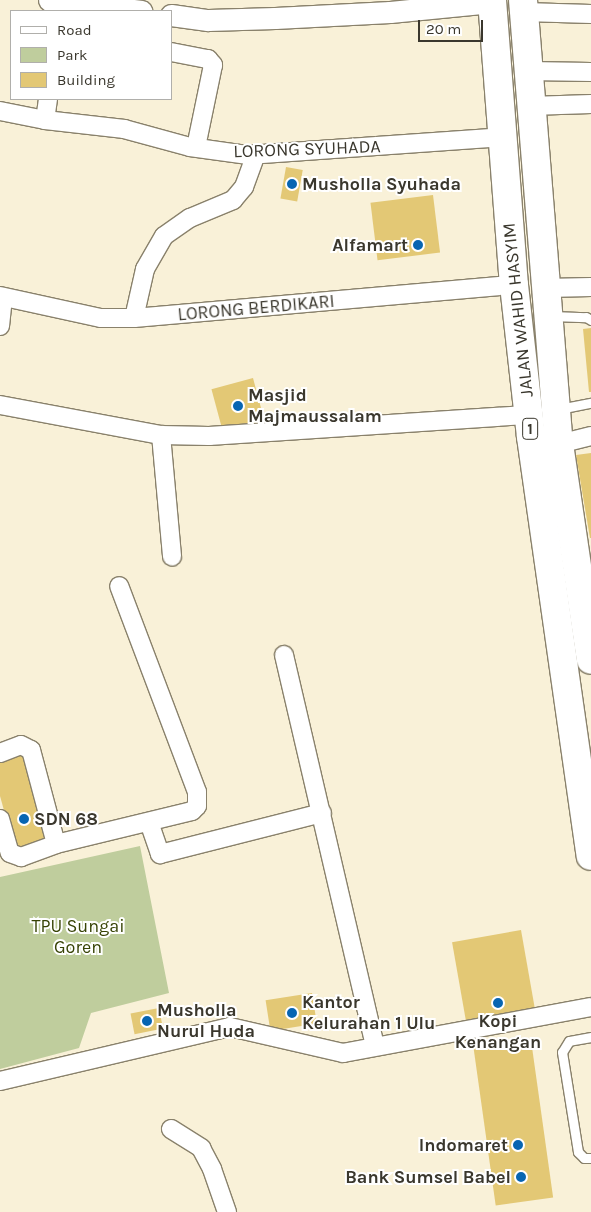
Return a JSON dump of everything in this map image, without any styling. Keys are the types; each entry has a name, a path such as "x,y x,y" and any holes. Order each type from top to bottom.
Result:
{"highway":[{"name":"JALAN WAHID HASYIM","path":"492,1 514,285 529,415 591,856"},
{"name":"JALAN WAHID HASYIM","path":"524,6 530,106 559,444 588,625 591,660"}],"street":[{"path":"172,15 208,20 275,18 492,1"},
{"path":"59,4 128,10"},
{"path":"524,6 591,14"},
{"path":"172,52 208,59 213,65 196,147"},
{"path":"528,71 591,72"},
{"path":"44,120 48,100"},
{"path":"530,106 591,104"},
{"name":"LORONG SYUHADA","path":"0,111 44,120 124,129 196,147 256,154 504,137"},
{"path":"134,318 145,269 164,236 190,218 233,200 244,187 256,154"},
{"name":"LORONG BERDIKARI","path":"1,296 101,318 134,318 514,285"},
{"path":"546,288 591,288"},
{"path":"0,326 1,296"},
{"path":"0,405 161,435 242,436 326,426 529,415"},
{"path":"161,435 172,557"},
{"path":"559,444 591,436"},
{"path":"0,820 10,852 15,857 56,844 192,811 198,799 118,586"},
{"path":"284,655 375,1046"},
{"path":"0,753 21,745 31,750 56,844"},
{"path":"148,822 160,854 322,813"},
{"path":"0,1081 230,1027 251,1029 329,1052 343,1052 591,1007"},
{"path":"171,1129 201,1148 212,1169 227,1212"}],"lane":[{"path":"548,315 586,317 591,320"},
{"path":"557,410 591,404"},
{"path":"591,1037 569,1041 562,1052 578,1152 584,1158 591,1158"}],"green space":[{"name":"TPU Sungai Goren","path":"140,846 169,993 91,1013 79,1048 0,1069 0,877"}],"building":[{"name":"Musholla Syuhada","path":"286,167 303,170 297,201 280,199"},
{"path":"433,195 440,253 378,260 370,203"},
{"path":"591,328 591,392 589,392 583,329"},
{"name":"Masjid Majmaussalam","path":"253,378 265,423 224,435 211,389"},
{"path":"591,453 591,538 590,538 576,455"},
{"name":"SDN 68","path":"23,753 47,841 15,850 0,796 0,759"},
{"path":"521,930 535,1008 466,1020 452,942"},
{"name":"Kantor Kelurahan 1 Ulu","path":"312,993 317,1024 270,1031 266,1000"},
{"name":"Musholla Nurul Huda","path":"159,1008 163,1029 135,1034 131,1014"},
{"path":"531,1040 553,1197 496,1206 474,1048"}],"place":[{"name":"Musholla Syuhada","path":"292,184"},
{"name":"Alfamart","path":"418,245"},
{"name":"Masjid Majmaussalam","path":"238,406"},
{"name":"SDN 68","path":"24,819"},
{"name":"Kopi Kenangan","path":"498,1003"},
{"name":"Kantor Kelurahan 1 Ulu","path":"292,1013"},
{"name":"Musholla Nurul Huda","path":"147,1021"},
{"name":"Indomaret","path":"518,1145"},
{"name":"Bank Sumsel Babel","path":"521,1177"}]}
